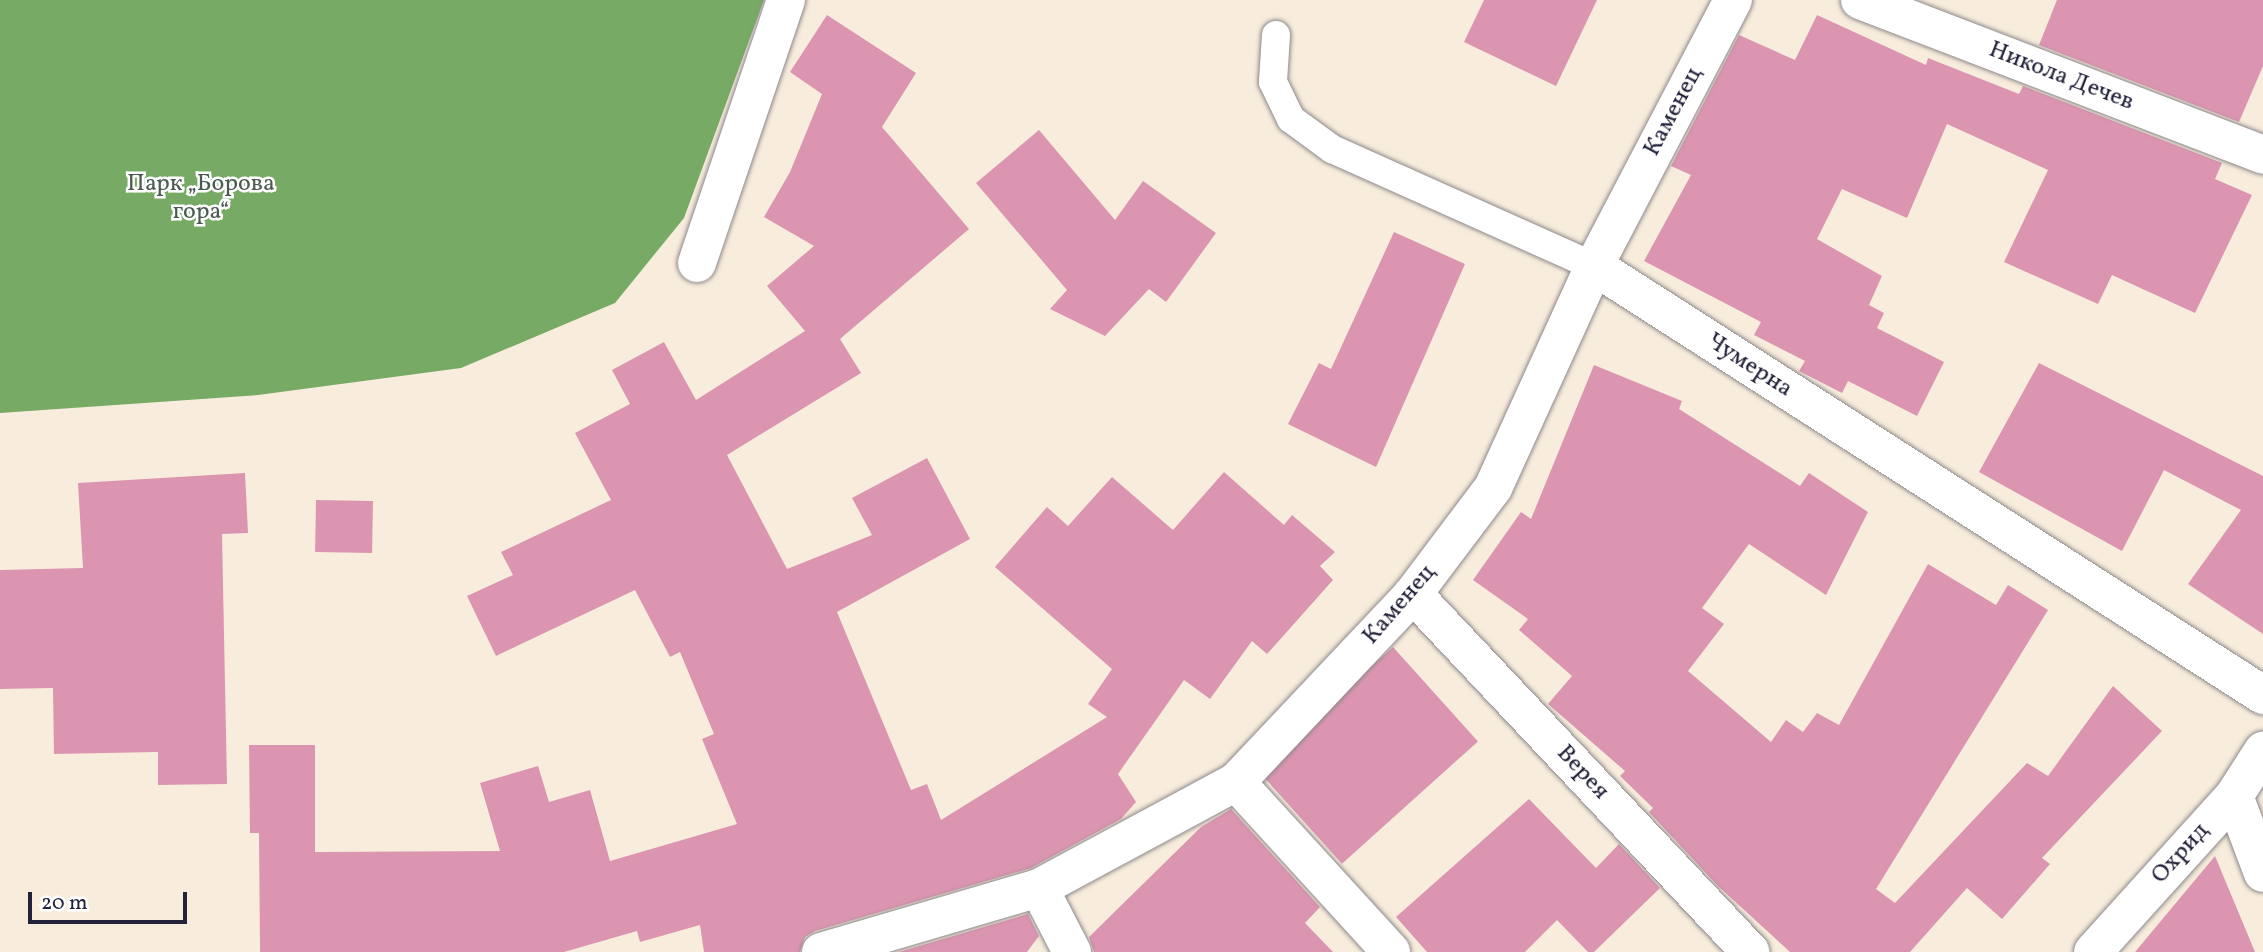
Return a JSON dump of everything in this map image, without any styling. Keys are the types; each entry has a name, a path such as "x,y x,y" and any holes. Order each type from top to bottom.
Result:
{"street":[{"path":"697,263 786,0"},
{"name":"Каменец","path":"821,952 1040,888 1236,782 1413,594 1493,488 1594,266 1733,0"},
{"name":"Никола Дечев","path":"1860,0 2263,155"},
{"name":"Чумерна","path":"1594,266 2263,695"},
{"name":"Верея","path":"1413,594 1750,952"},
{"name":"Охрид","path":"2093,952 2234,796 2263,751"},
{"path":"1236,782 1391,952"},
{"path":"2234,796 2263,873"},
{"path":"1040,888 1072,952"}],"lane":[{"name":"Чумерна","path":"1276,35 1273,82 1291,120 1332,149 1594,266"}],"green space":[{"name":"Парк „Борова гора“","path":"0,0 764,0 684,218 615,303 461,368 258,395 0,413"}],"building":[{"path":"1484,0 1597,0 1556,86 1464,42"},
{"path":"2057,0 2263,0 2263,66 2239,122 2039,45"},
{"path":"827,15 916,73 882,127 969,229 840,339 861,373 727,455 787,569 872,535 852,498 927,458 970,539 837,612 911,790 927,784 941,820 1107,717 1088,704 1112,669 995,567 1047,507 1068,526 1112,477 1173,530 1224,472 1284,525 1292,515 1335,552 1320,566 1333,580 1267,654 1252,641 1210,699 1184,680 1118,774 1136,802 1121,819 1031,868 815,931 805,937 800,952 704,952 700,925 640,942 637,931 564,952 260,952 259,833 250,833 249,745 315,745 315,852 500,851 480,783 538,766 549,802 590,790 610,861 737,824 702,739 714,734 680,652 670,657 635,590 496,656 467,596 513,575 501,552 611,500 575,433 630,404 612,370 664,342 696,400 805,331 767,286 814,246 764,217 790,172 822,94 790,72"},
{"path":"1817,15 1926,65 1928,58 2019,94 2023,86 2222,163 2215,179 2252,195 2195,313 2112,275 2098,304 2004,262 2048,170 1947,124 1907,218 1842,189 1817,239 1882,276 1869,305 1884,313 1877,328 1944,362 1917,416 1848,381 1842,393 1799,371 1805,361 1754,335 1761,322 1644,261 1691,175 1671,166 1739,35 1795,60"},
{"path":"1039,130 1115,220 1143,181 1216,233 1166,302 1149,289 1105,336 1050,309 1067,290 976,183"},
{"path":"1394,232 1465,264 1376,467 1288,424 1319,363 1331,369"},
{"path":"2039,363 2263,476 2263,634 2188,584 2241,510 2164,470 2122,551 1979,472"},
{"path":"1594,365 1682,401 1679,409 1800,486 1809,473 1868,512 1826,595 1749,544 1702,608 1724,624 1688,671 1771,742 1786,720 1803,732 1817,713 1839,725 1928,564 1996,605 2008,585 2048,610 1876,889 1895,903 2027,763 2048,776 2113,686 2162,731 2042,858 2050,864 2002,919 1967,888 1910,952 1790,952 1718,886 1649,812 1653,808 1620,776 1625,771 1548,704 1572,676 1519,630 1528,619 1473,580 1521,512 1531,519"},
{"path":"245,473 248,533 222,534 227,784 158,785 158,752 54,754 53,688 0,689 0,570 83,568 78,483"},
{"path":"316,500 373,501 372,553 315,552"},
{"path":"1393,647 1478,741 1342,864 1257,769"},
{"path":"1529,799 1596,868 1619,844 1660,888 1594,952 1588,952 1557,920 1525,952 1427,952 1396,917"},
{"path":"1231,809 1320,907 1305,923 1333,952 1094,952 1089,937 1201,827"},
{"path":"2215,856 2255,952 2135,952"},
{"path":"1028,914 1039,936 1027,952 899,952"}]}
